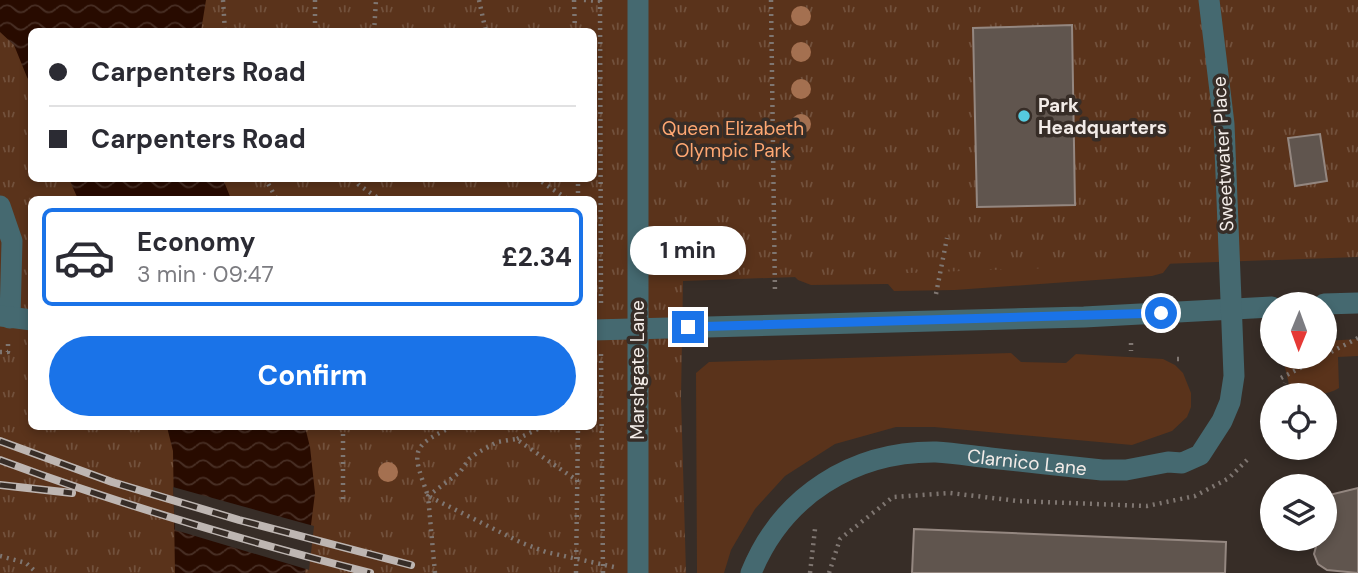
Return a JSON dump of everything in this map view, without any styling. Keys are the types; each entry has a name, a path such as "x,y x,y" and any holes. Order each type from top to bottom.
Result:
{"street":[{"name":"Marshgate Lane","path":"638,0 638,573"},
{"name":"Sweetwater Place","path":"1209,0 1224,124 1232,309"},
{"path":"0,206 12,241 5,317 28,320"},
{"path":"1337,304 1358,303"},
{"path":"599,328 1084,317 1260,308"},
{"name":"Clarnico Lane","path":"751,573 765,541 807,494 847,469 896,455 936,452 1102,470 1126,470 1168,462 1182,463 1200,455 1223,421 1232,394 1232,309"}],"path":[{"path":"223,0 225,28"},
{"path":"315,0 315,28"},
{"path":"374,28 376,0"},
{"path":"479,0 485,28"},
{"path":"574,0 575,28"},
{"path":"584,0 600,0"},
{"name":"Marshgate Lane","path":"600,0 602,152 599,328 603,573"},
{"path":"771,0 775,294"},
{"path":"597,152 602,152"},
{"path":"357,182 375,196"},
{"path":"542,182 563,196"},
{"path":"936,293 947,238"},
{"path":"1337,349 1358,338"},
{"path":"1131,343 1131,351"},
{"path":"0,352 8,352"},
{"path":"1281,378 1298,369"},
{"path":"343,430 343,504"},
{"path":"435,573 428,496 418,468 418,452 423,441 446,430"},
{"path":"428,496 460,472 477,453 497,442 516,439 536,430"},
{"path":"576,571 578,430"},
{"path":"516,439 578,481"},
{"path":"829,573 840,539 892,497 950,493 1018,500 1147,506 1195,496 1229,478 1250,457"},
{"path":"428,496 522,543 615,567"},
{"path":"810,573 815,529"},
{"path":"0,556 26,563 37,573"}],"green space":[{"name":"Queen Elizabeth Olympic Park","path":"0,0 1358,0 1358,257 683,281 681,397 686,573 0,573"},
{"path":"1173,260 1163,273 1152,276 955,290 894,291 888,284 811,285 798,280 790,272"},
{"path":"1358,339 1358,356 1338,357 1339,388 1337,389 1337,383 1289,383 1285,369 1337,369 1337,340"},
{"path":"1011,353 1021,362 1066,363 1076,354 1163,359 1183,373 1191,393 1191,407 1187,417 1172,431 1132,445 934,427 896,427 835,444 785,476 755,509 731,550 724,573 697,573 696,373 709,362"}],"water":[{"path":"0,0 206,0 201,28 28,28 28,80 14,45 0,32"},
{"path":"70,182 224,182 230,196 77,196"},
{"path":"168,430 306,430 315,493 305,573 175,573 173,451"}],"pier":[{"path":"173,487 314,526 309,570 175,530"}],"building":[{"name":"Park Headquarters","path":"1072,25 1075,205 977,207 973,28"},
{"path":"1320,134 1327,181 1295,186 1288,138"},
{"path":"1358,488 1358,573 1327,570 1318,564 1314,554 1315,551 1337,551 1337,493"},
{"path":"914,529 1226,542 1225,573 912,573"}],"railway":[{"path":"0,441 112,482 239,520 411,565"},
{"path":"0,460 184,521 370,573"},
{"path":"0,485 72,493"}],"place":[{"name":"Park Headquarters","path":"1024,116"}],"route":[{"path":"688,327 1161,313"}]}
